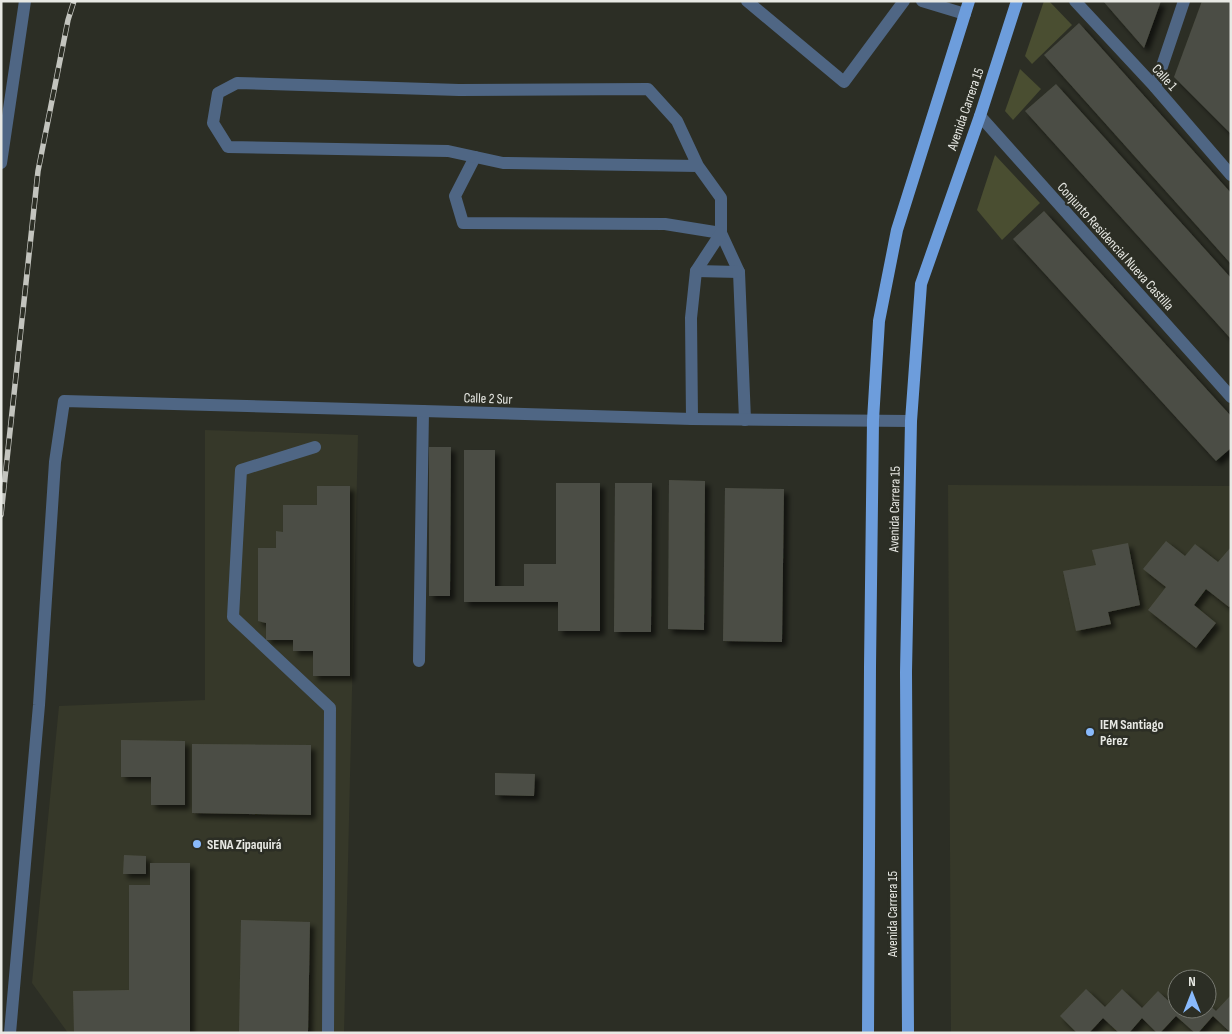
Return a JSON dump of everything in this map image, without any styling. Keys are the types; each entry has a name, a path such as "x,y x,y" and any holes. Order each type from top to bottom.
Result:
{"main road":[{"name":"Avenida Carrera 15","path":"908,1033 906,672 911,421 921,284 980,116 1017,1"},
{"name":"Avenida Carrera 15","path":"868,1033 873,420 879,321 897,230 967,7"}],"street":[{"path":"1,162 25,1"},
{"path":"747,1 844,82 904,1"},
{"path":"922,1 967,7"},
{"name":"Calle 1","path":"1075,1 1231,175"},
{"path":"1155,88 1184,1"},
{"path":"698,166 503,163 448,151 228,147 213,123 218,93 237,83 459,90 648,89 677,121 698,166 721,198 720,233 739,272 745,420"},
{"name":"Conjunto Residencial Nueva Castilla","path":"980,116 1231,397"},
{"path":"476,156 455,196 463,223 665,224 720,233"},
{"path":"692,419 691,318 696,271 720,233"},
{"path":"696,271 739,272"},
{"name":"Calle 2 Sur","path":"10,1033 39,705 56,462 64,401 692,419 911,421"},
{"path":"419,661 423,411"},
{"path":"315,447 241,470 233,617 330,708 328,1033"}],"shaded area":[{"name":"SENA Zipaquirá","path":"205,430 358,435 344,1033 68,1033 32,983 59,706 205,700"},
{"name":"IEM Santiago Pérez","path":"948,485 1231,486 1231,1033 951,1033"}],"green space":[{"path":"1044,1 1049,1 1072,25 1032,64 1025,56"},
{"path":"1020,69 1041,89 1013,120 1005,111"},
{"path":"995,155 1040,203 1002,240 977,210"}],"building":[{"path":"1103,1 1161,1 1144,48"},
{"path":"1202,1 1229,1 1231,3 1231,134 1174,77"},
{"path":"1079,23 1231,193 1231,264 1044,55"},
{"path":"1056,84 1231,278 1231,339 1025,111"},
{"path":"1044,211 1231,416 1231,448 1216,461 1013,239"},
{"path":"429,447 451,447 450,596 429,596"},
{"path":"464,450 495,450 495,586 524,586 524,564 556,564 556,483 600,483 600,631 558,631 558,602 464,602"},
{"path":"669,480 705,481 704,630 668,629"},
{"path":"615,483 652,483 651,632 614,632"},
{"path":"317,486 350,486 350,676 313,676 313,651 293,651 293,640 266,640 266,623 258,621 258,548 276,548 276,531 283,532 283,505 317,505"},
{"path":"725,488 784,489 782,642 723,641"},
{"path":"1166,541 1185,556 1195,544 1218,562 1231,547 1231,605 1229,607 1206,589 1194,605 1216,623 1196,648 1148,610 1166,587 1143,569"},
{"path":"1128,543 1140,605 1108,612 1111,624 1076,631 1063,571 1096,565 1092,550"},
{"path":"121,740 185,741 185,805 151,805 151,777 121,777"},
{"path":"192,744 311,745 311,815 192,813"},
{"path":"495,773 535,774 534,796 495,795"},
{"path":"124,855 146,856 146,874 123,874"},
{"path":"150,863 190,863 190,1033 74,1033 73,991 129,990 129,885 150,885"},
{"path":"241,920 310,922 308,1033 239,1033"},
{"path":"1086,989 1105,1007 1122,989 1142,1008 1158,991 1167,1000 1167,1019 1173,1019 1160,1033 1157,1033 1142,1018 1129,1033 1119,1033 1103,1018 1089,1033 1077,1033 1060,1016"},
{"path":"1231,995 1231,1033 1216,1019 1217,1010"},
{"path":"1179,1019 1210,1019 1198,1033 1195,1033"}],"railway":[{"path":"1,515 38,171 68,20 74,1"}],"place":[{"name":"IEM Santiago Pérez","path":"1090,732"},
{"name":"SENA Zipaquirá","path":"197,844"}]}
